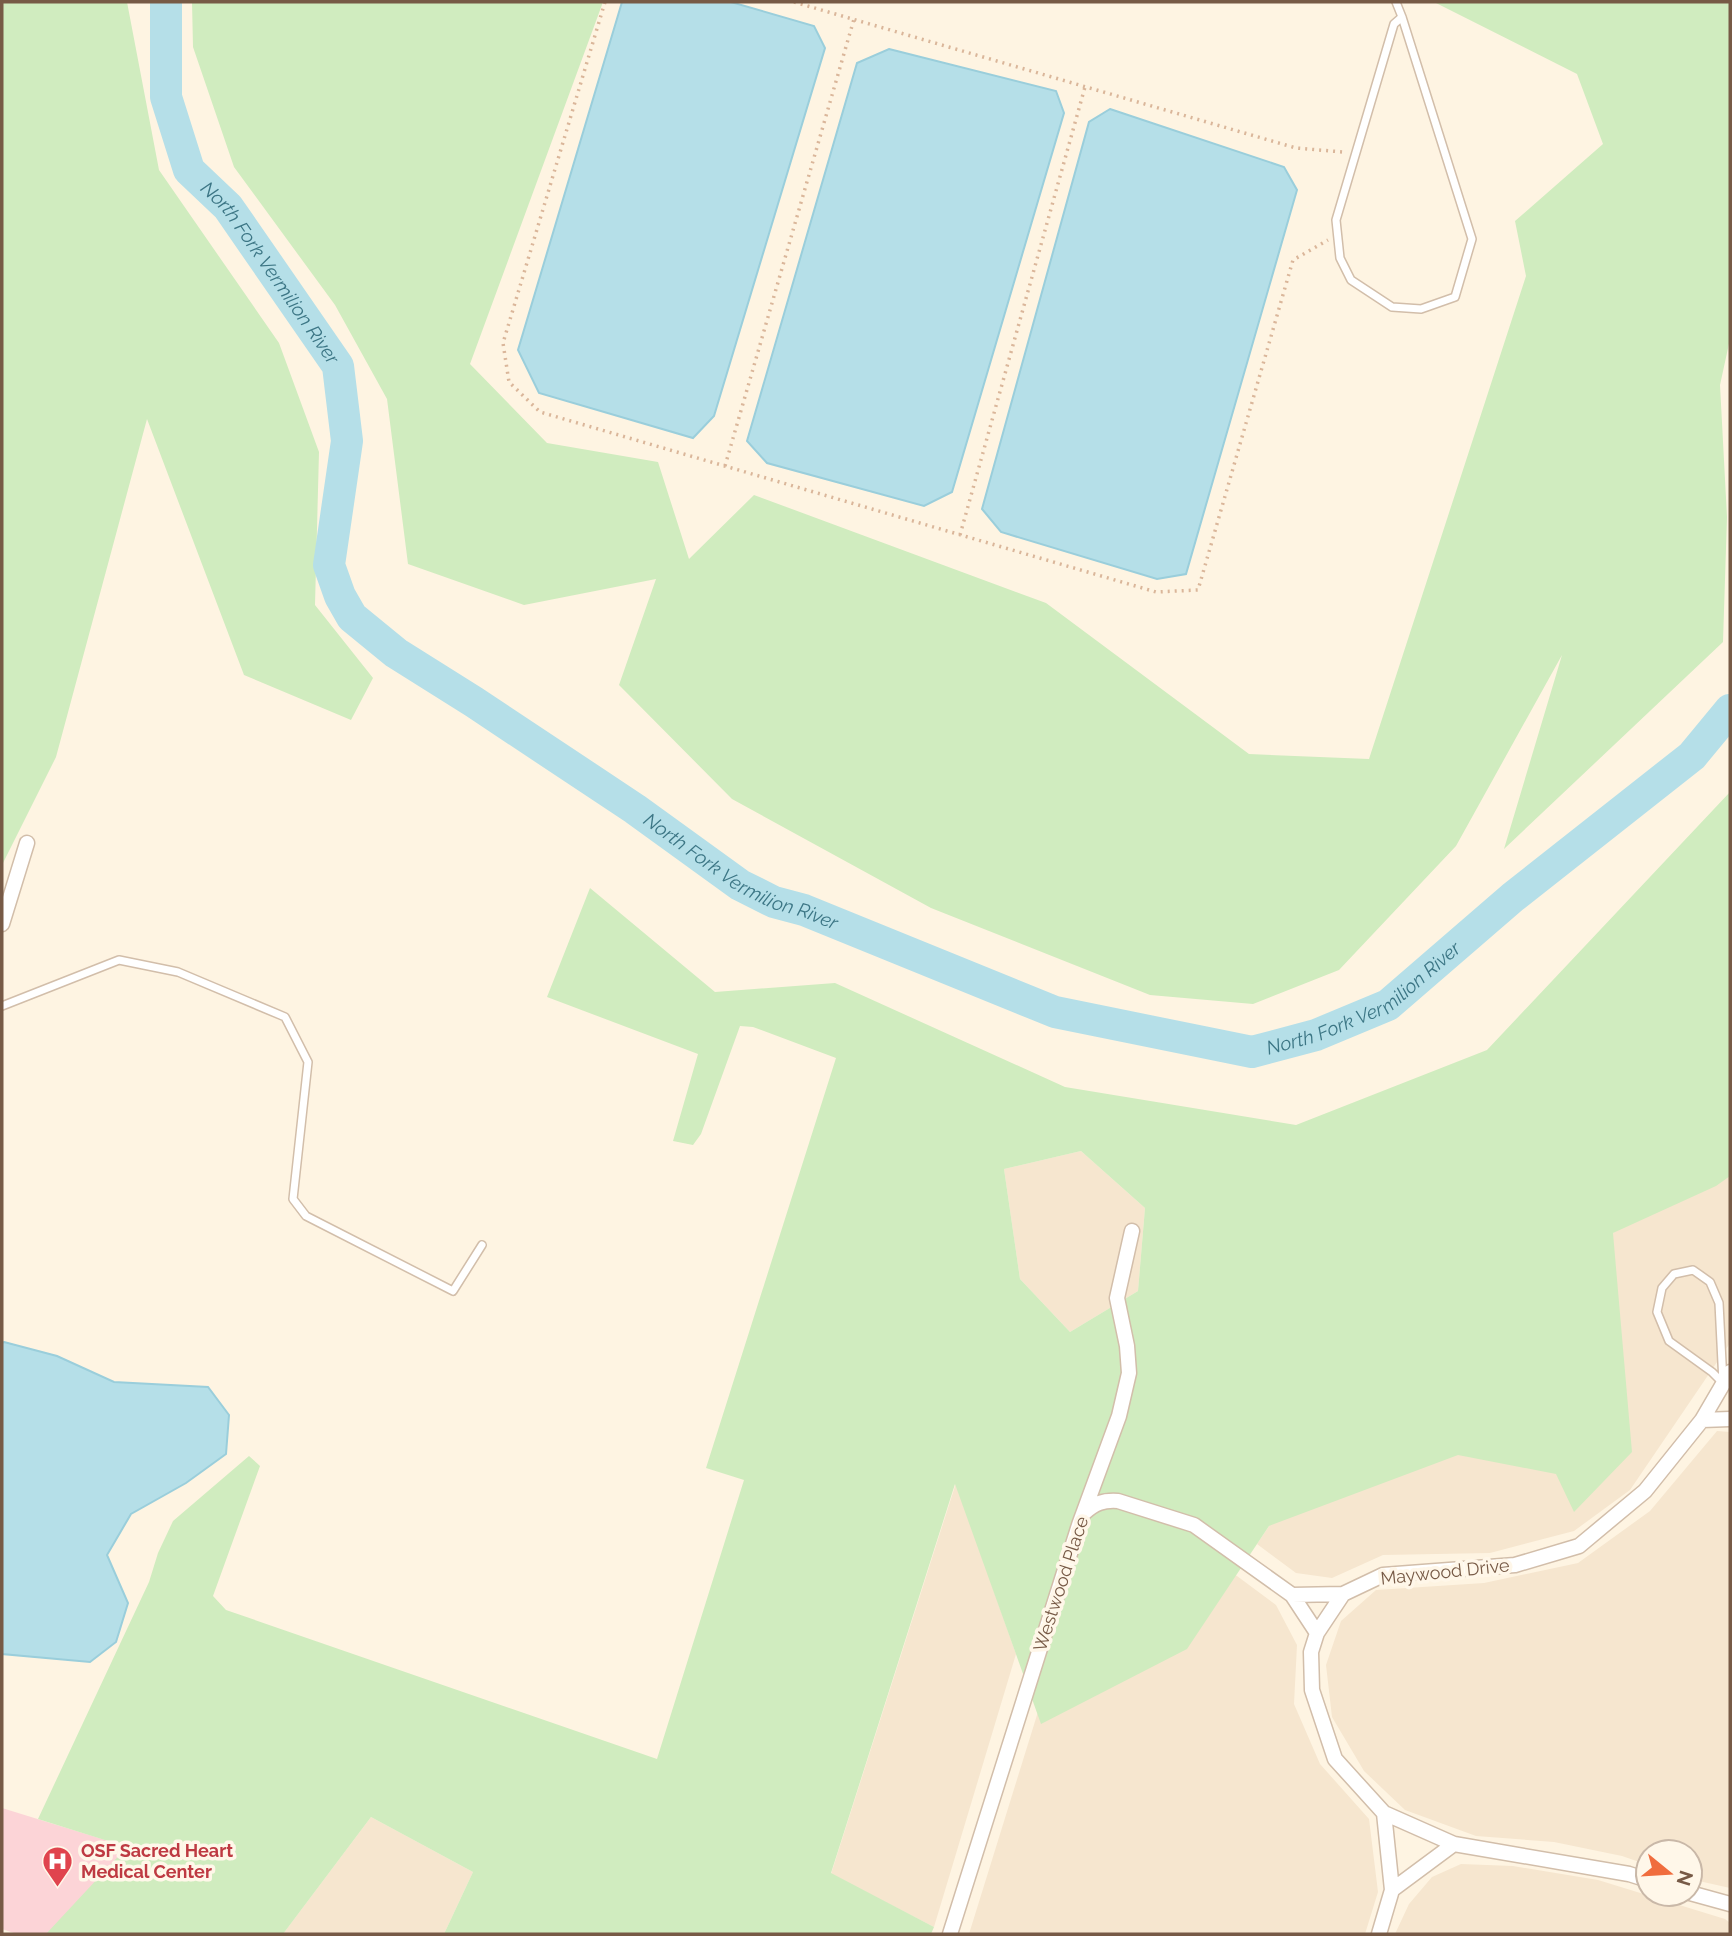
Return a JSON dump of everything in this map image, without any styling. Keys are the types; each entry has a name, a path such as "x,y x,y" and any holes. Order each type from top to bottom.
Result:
{"street":[{"path":"2,924 27,844"},
{"name":"Westwood Place","path":"950,1934 1079,1525 1119,1416 1129,1373 1127,1346 1117,1298 1132,1231"},
{"name":"Maywood Drive","path":"1343,1594 1383,1575 1515,1565 1579,1546 1645,1492 1702,1420 1727,1377"},
{"path":"1702,1420 1730,1419"},
{"path":"1084,1513 1094,1504 1107,1500 1118,1501 1194,1525 1292,1595 1317,1633"},
{"path":"1292,1595 1343,1594"},
{"path":"1343,1594 1317,1633 1311,1652 1312,1690 1335,1759 1384,1813 1454,1844 1634,1876"},
{"path":"1379,1934 1392,1890 1384,1813"},
{"path":"1392,1890 1454,1844"},
{"path":"1704,1898 1729,1905"}],"lane":[{"path":"1396,2 1402,17 1472,239 1455,297 1421,309 1392,307 1351,280 1340,258 1336,220 1394,24 1402,17"},
{"path":"2,1006 119,960 178,972 285,1017 308,1062 292,1199 306,1216 453,1291 482,1244"},
{"path":"1693,1270 1710,1282 1719,1303 1727,1377 1712,1372 1669,1341 1657,1312 1662,1288 1674,1274 1693,1270"}],"path":[{"path":"605,2 503,343 509,382 540,412 1156,592 1198,590 1293,260 1338,234"},
{"path":"794,2 1296,148 1356,153"},
{"path":"724,466 854,19"},
{"path":"960,535 1086,87"}],"shaded area":[{"path":"1081,1151 1145,1208 1138,1291 1070,1332 1020,1279 1004,1169"},
{"path":"1730,1151 1730,1343 1630,1490 1574,1531 1490,1553 1383,1555 1332,1578 1296,1573 1257,1544 1288,1498 1613,1233"},
{"path":"1717,1431 1730,1432 1730,1888 1704,1882 1704,1838 1634,1838 1634,1860 1554,1842 1476,1836 1405,1810 1364,1771 1332,1717 1326,1665 1341,1621 1376,1590 1484,1583 1578,1563 1650,1511"},
{"path":"956,1483 1016,1654 934,1927 831,1874"},
{"path":"1096,1525 1202,1550 1276,1605 1297,1645 1294,1704 1320,1764 1369,1819 1378,1892 1365,1934 969,1934"},
{"name":"OSF Sacred Heart Medical Center","path":"2,1808 128,1847 101,1934 17,1934 2,1929"},
{"path":"371,1817 473,1872 444,1934 283,1934"},
{"path":"1461,1864 1513,1866 1598,1880 1634,1891 1634,1908 1689,1908 1725,1919 1730,1923 1730,1934 1395,1934 1409,1904 1432,1877"}],"green space":[{"path":"2,2 127,2 159,170 279,343 319,452 315,605 373,678 351,720 244,675 147,419 56,757 2,865"},
{"path":"192,2 603,2 470,364 547,443 658,462 689,559 754,495 1046,603 1249,754 1369,759 1526,276 1515,221 1603,144 1577,74 1434,2 1730,2 1730,339 1720,385 1727,517 1723,642 1504,849 1562,655 1456,846 1339,970 1253,1004 1150,995 931,908 732,799 619,685 656,579 524,605 408,564 387,399 335,305 234,167 193,47"},
{"path":"1730,792 1730,1176 1716,1186 1613,1233 1632,1452 1574,1512 1556,1474 1458,1455 1269,1526 1187,1649 1041,1724 955,1484 831,1873 934,1927 931,1934 444,1934 473,1872 371,1817 283,1934 46,1934 127,1847 38,1819 149,1582 158,1553 173,1521 249,1456 260,1466 213,1596 226,1610 657,1759 744,1480 706,1468 836,1058 753,1027 740,1026 701,1134 693,1145 673,1141 698,1054 547,997 590,888 715,992 835,983 1065,1087 1296,1125 1487,1050","holes":["1081,1151 1145,1208 1138,1291 1070,1332 1020,1279 1004,1169"]}],"water":[{"path":"622,2 731,2 814,26 825,48 714,416 693,438 539,393 518,350"},
{"path":"889,49 1056,91 1064,113 952,492 924,506 767,463 747,441 857,63"},
{"path":"1110,109 1284,167 1297,190 1186,574 1157,579 1001,532 982,509 1089,122"},
{"path":"4,1342 57,1356 114,1382 208,1387 229,1415 226,1454 186,1483 131,1514 107,1555 128,1603 116,1642 90,1662 2,1654"}],"waterway":[{"name":"North Fork Vermilion River","path":"166,2 166,97 189,170 228,207 338,366 347,441 329,565 340,596 352,617 396,653 635,809 740,885 774,902 804,910 1055,1012 1252,1052 1316,1035 1388,1005 1513,897 1692,756 1730,710"}],"place":[{"name":"OSF Sacred Heart Medical Center","path":"58,1888"}]}
